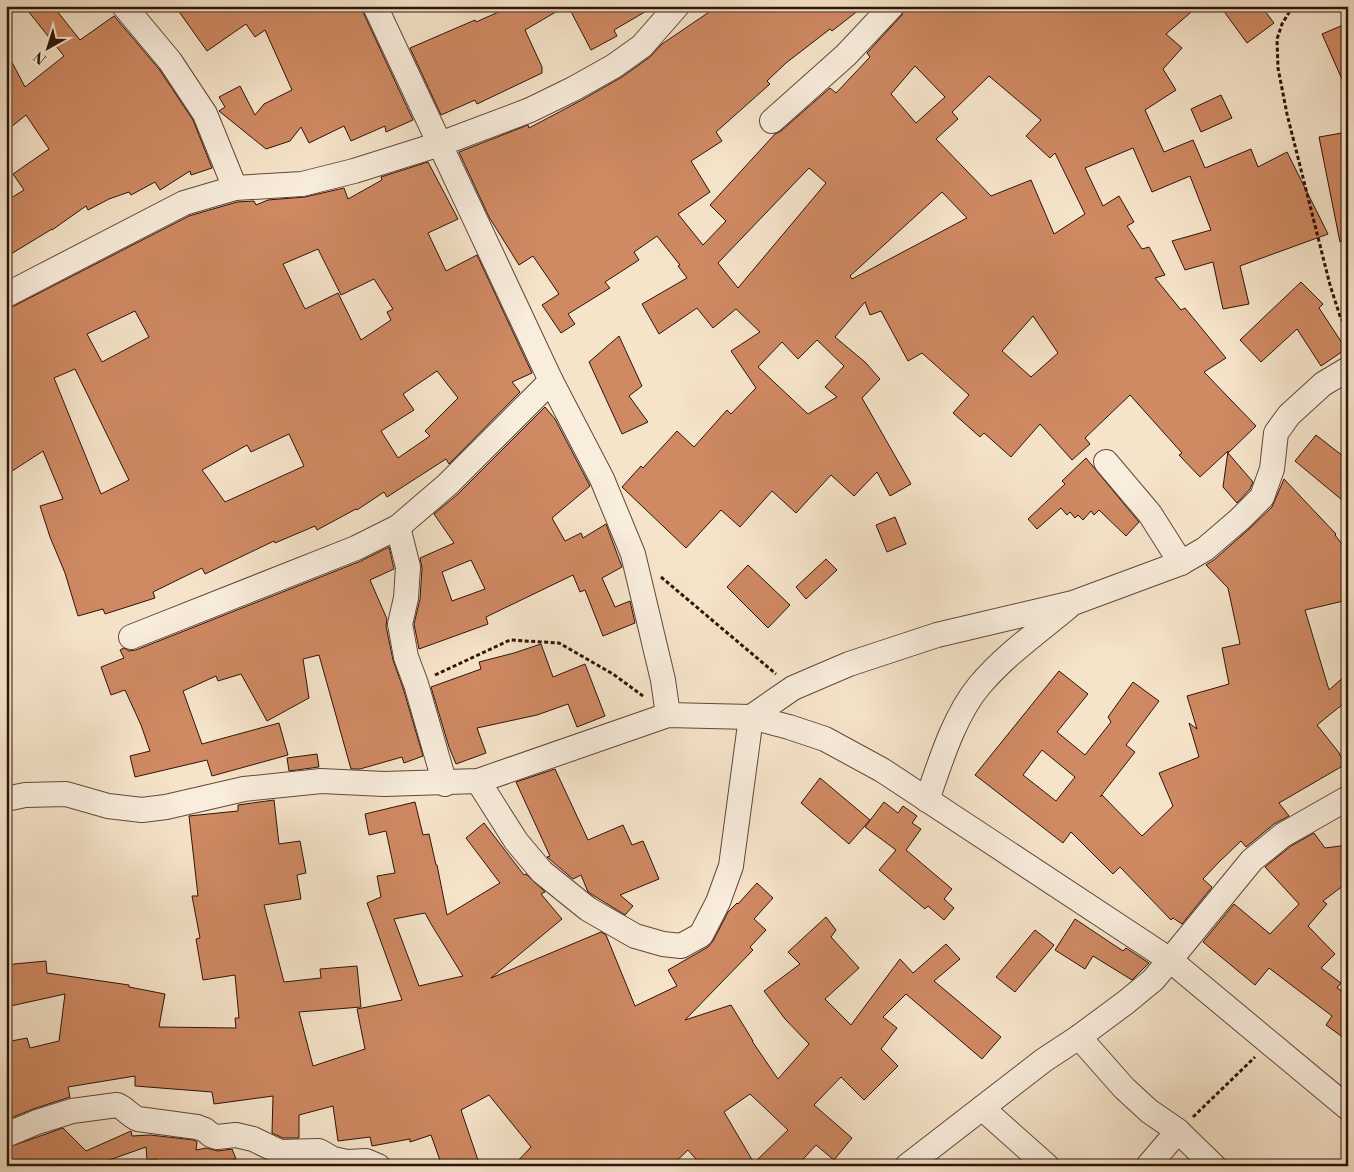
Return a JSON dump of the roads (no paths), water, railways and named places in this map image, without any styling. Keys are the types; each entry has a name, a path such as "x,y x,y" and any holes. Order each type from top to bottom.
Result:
{"street":[{"path":"124,6 170,61 205,114 236,188"},
{"path":"375,6 551,380 602,479 633,554 663,680 668,715"},
{"path":"6,295 184,203 236,188 302,184 354,171 440,144 530,110 573,90 614,66 642,46 677,6"},
{"path":"772,121 846,55 892,6"},
{"path":"478,781 516,841 542,872 588,910 635,936 663,944 681,946 701,935 718,902 731,866 751,717 793,688 849,664 937,635 1073,603 1181,563 1205,550 1262,497 1272,469 1276,433 1289,415 1323,384 1348,369"},
{"path":"131,637 356,548 398,526 448,484 551,380"},
{"path":"1106,462 1150,514 1181,563"},
{"path":"398,526 408,566 406,598 400,624 406,657 416,684 445,784"},
{"path":"927,800 957,722 979,686 1003,662 1073,603"},
{"path":"6,799 25,795 66,794 108,806 142,810 166,807 244,789 320,781 384,784 445,784 478,781 668,715 751,717 825,739 882,770 1170,960 1348,1108"},
{"path":"907,1166 1044,1060 1080,1037 1153,980 1252,860 1283,835 1348,798"},
{"path":"1080,1037 1124,1088 1149,1111 1178,1131 1214,1166"},
{"path":"6,1136 38,1122 72,1111 116,1105 122,1107 131,1116 197,1126 217,1137 236,1134 254,1139 280,1152 319,1152 347,1162 366,1161 378,1166"},
{"path":"982,1108 1048,1166"},
{"path":"1148,1166 1178,1131"}]}
